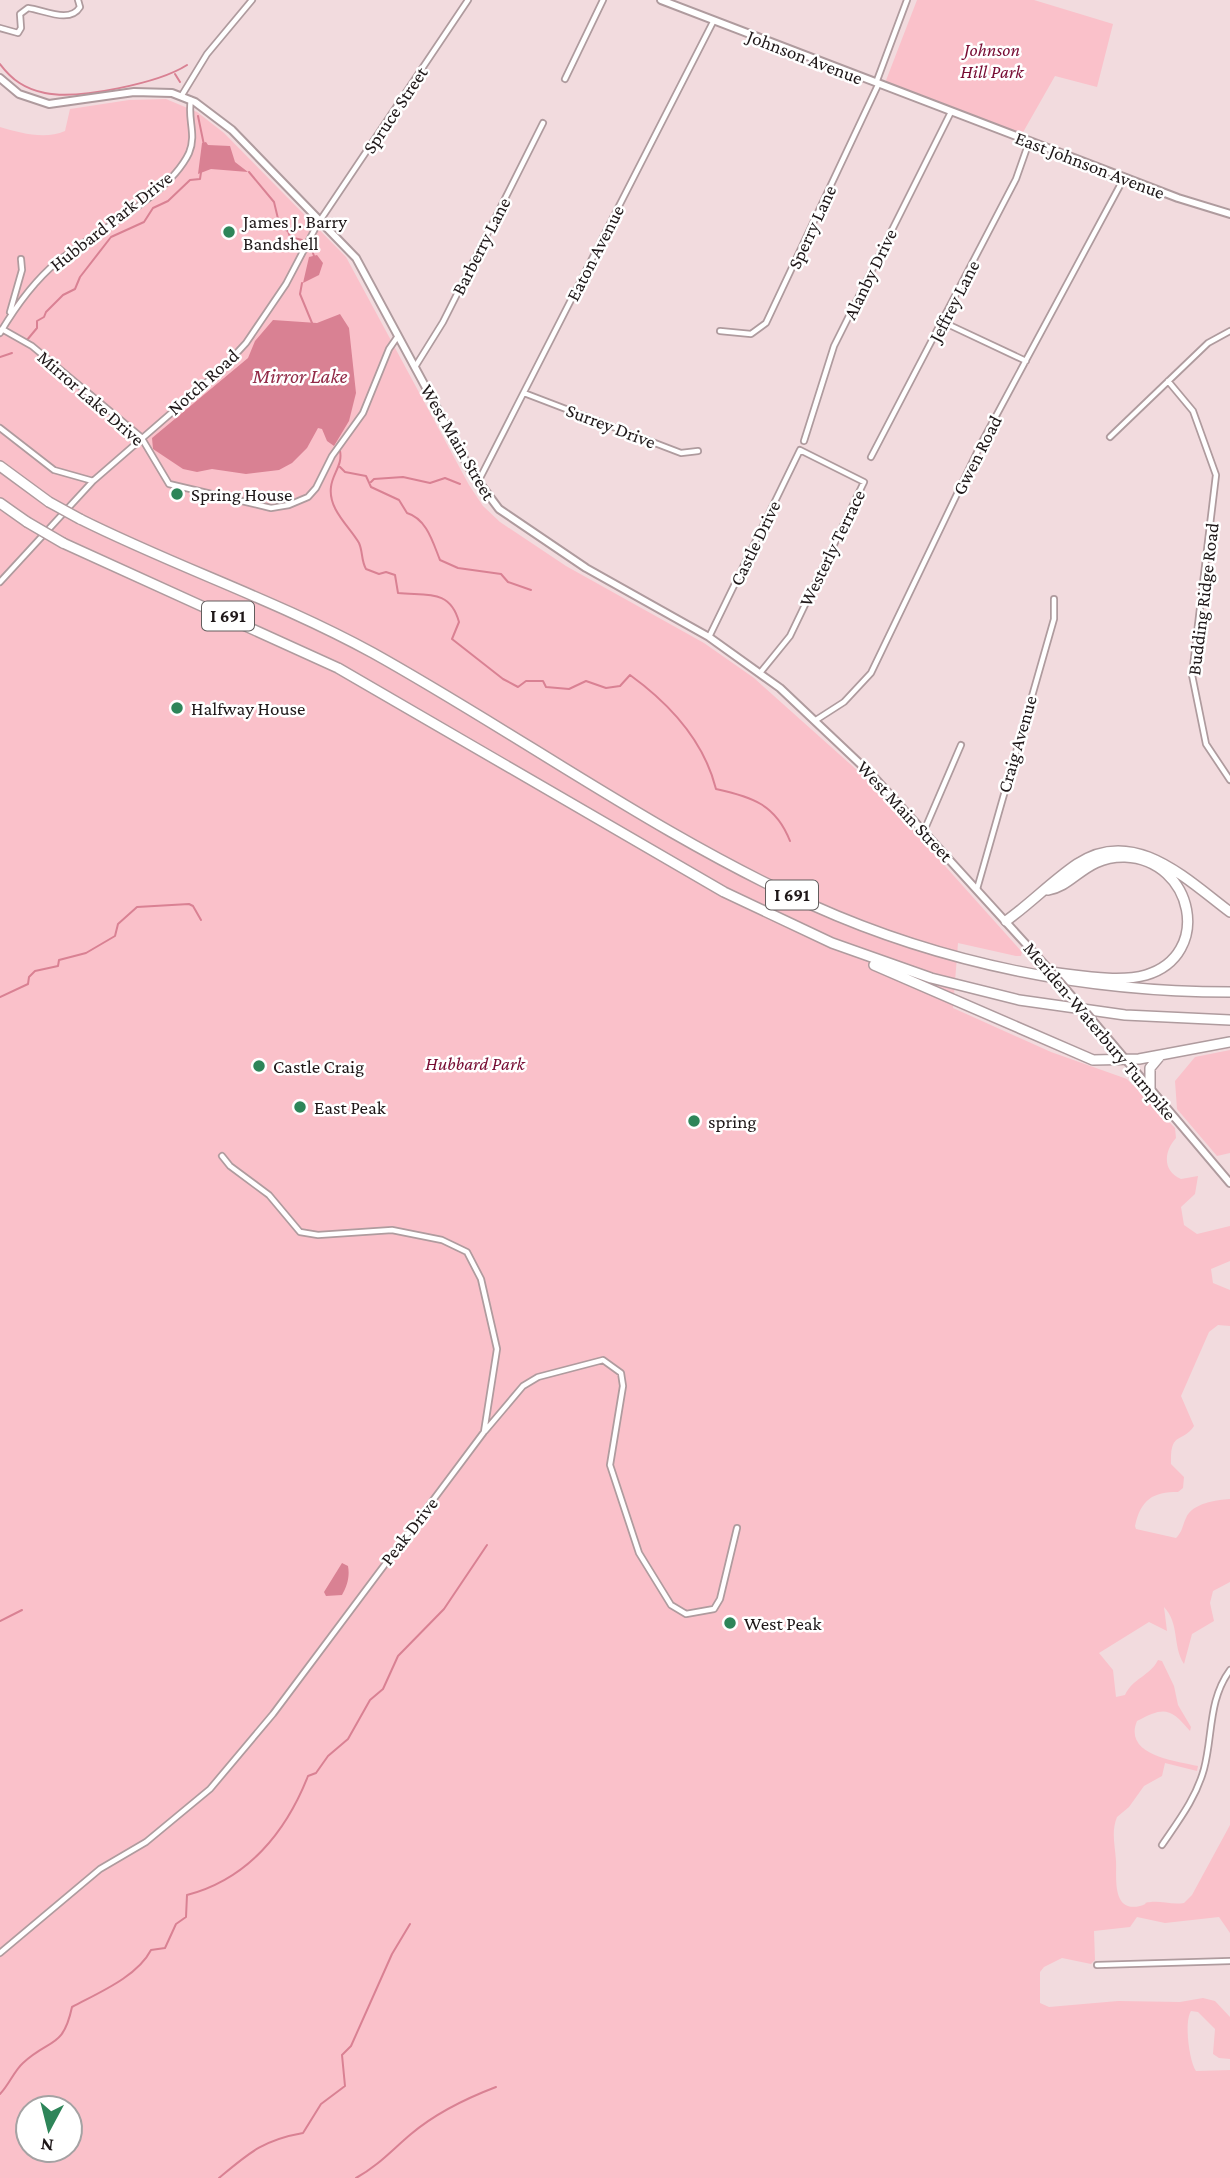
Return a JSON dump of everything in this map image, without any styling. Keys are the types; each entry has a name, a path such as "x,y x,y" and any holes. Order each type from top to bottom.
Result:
{"highway":[{"name":"I 691","path":"0,466 49,502 80,519 279,607 358,646 708,851 784,891 894,937 1006,968 1113,986 1230,992"},
{"name":"I 691","path":"0,503 63,543 330,663 717,888 832,943 931,978 1032,1002 1143,1017 1230,1020"},
{"path":"1048,890 1052,883 1085,860 1110,851 1132,851 1160,861 1230,912"},
{"path":"1006,921 1048,890 1100,861 1120,857 1144,861 1166,872 1180,889 1188,914 1185,935 1169,961 1140,976 1006,968"},
{"path":"832,943 852,956 1086,1057 1102,1061 1161,1055 1230,1042"},
{"path":"1150,1089 1150,1068 1161,1055"}],"main road":[{"name":"Johnson Avenue","path":"661,0 951,112"},
{"name":"West Main Street","path":"0,78 19,94 49,104 147,91 181,95 243,140 356,258 478,483 499,509 535,536 709,637 760,673 816,720 969,881"},
{"name":"East Johnson Avenue","path":"951,112 1230,214"},
{"name":"Meriden-Waterbury Turnpike","path":"969,881 1045,965 1230,1184"}],"street":[{"path":"0,29 18,33 21,28 20,14 28,8 64,15 74,13 80,6 78,0"},
{"path":"181,95 207,54 252,0"},
{"name":"Spruce Street","path":"322,220 468,0"},
{"path":"565,79 603,0"},
{"name":"Sperry Lane","path":"720,331 751,334 766,323 877,84 907,0"},
{"name":"Eaton Avenue","path":"478,483 713,22"},
{"name":"Hubbard Park Drive","path":"1,330 47,271 152,194 179,167 193,138 191,100"},
{"name":"Alanby Drive","path":"804,441 834,346 951,112"},
{"name":"Barberry Lane","path":"415,367 443,322 543,123"},
{"name":"Jeffrey Lane","path":"872,457 1016,179 1029,142"},
{"name":"Gwen Road","path":"816,720 844,702 871,673 982,442 1124,177"},
{"name":"Notch Road","path":"0,582 93,481 223,368 246,343 279,294 322,220"},
{"path":"9,317 22,270 21,259"},
{"path":"943,322 1026,361"},
{"name":"Mirror Lake Drive","path":"1,330 23,339 141,437 164,480 175,487 261,507 280,508 299,502 313,492 332,456 357,423 388,349 398,335"},
{"path":"1110,437 1208,343 1230,331"},
{"name":"Budding Ridge Road","path":"1168,382 1193,411 1216,475 1192,675 1206,744 1230,779"},
{"name":"Surrey Drive","path":"524,393 681,453 698,451"},
{"path":"0,429 54,470 93,481"},
{"name":"Castle Drive","path":"709,637 800,450"},
{"name":"Westerly Terrace","path":"760,673 790,636 864,482 800,450"},
{"name":"Craig Avenue","path":"977,889 1054,619 1054,599"},
{"path":"924,831 961,744"},
{"name":"Peak Drive","path":"0,1953 100,1869 146,1842 210,1789 273,1714 484,1432 497,1349 481,1279 467,1252 442,1240 392,1230 318,1235 300,1232 269,1195 230,1166 222,1156"},
{"path":"484,1432 513,1396 530,1381 603,1360 621,1373 622,1386 610,1465 643,1561 671,1605 686,1614 714,1609 720,1599 737,1528"},
{"path":"1162,1845 1195,1796 1205,1766 1214,1704 1230,1670"},
{"path":"1097,1965 1230,1961"}],"green space":[{"name":"Johnson Hill Park","path":"917,0 1034,0 1113,24 1097,87 1055,76 1022,134 885,83"},
{"name":"Hubbard Park","path":"166,99 197,112 224,133 346,257 469,485 483,506 500,522 566,566 704,643 754,678 868,780 1022,952 1021,956 1016,956 958,943 953,1008 1051,1052 1127,1079 1175,1128 1176,1138 1167,1155 1171,1171 1181,1179 1198,1176 1195,1194 1181,1207 1184,1225 1197,1234 1230,1226 1230,1261 1211,1269 1213,1283 1230,1290 1230,1326 1218,1325 1209,1332 1181,1396 1194,1426 1172,1446 1171,1464 1184,1477 1183,1488 1178,1492 1149,1499 1141,1509 1135,1526 1136,1529 1176,1538 1189,1513 1194,1509 1205,1503 1230,1499 1230,1582 1213,1591 1210,1603 1214,1621 1192,1634 1184,1664 1172,1620 1164,1607 1167,1631 1149,1622 1099,1653 1113,1670 1116,1697 1125,1695 1158,1660 1162,1661 1174,1686 1178,1705 1191,1727 1190,1731 1172,1714 1154,1713 1137,1721 1137,1742 1144,1749 1165,1759 1198,1766 1197,1771 1165,1763 1162,1776 1144,1786 1129,1807 1117,1817 1114,1839 1116,1884 1120,1899 1131,1907 1151,1902 1184,1903 1192,1895 1230,1825 1230,1933 1219,1917 1165,1923 1137,1917 1130,1927 1094,1931 1095,1960 1091,1964 1062,1958 1040,1972 1040,2003 1049,2007 1118,2001 1180,2002 1203,1998 1215,2001 1230,2017 1230,2059 1219,2058 1213,2054 1215,2029 1198,2012 1191,2011 1189,2016 1188,2041 1196,2071 1230,2070 1230,2178 0,2178 0,127 32,135 57,134 65,131 70,109 129,100"},
{"path":"1230,1050 1230,1153 1217,1156 1177,1109 1175,1081 1195,1057"}],"water":[{"path":"206,142 208,145 230,146 235,162 248,172 211,169 198,174 202,143"},
{"path":"317,255 323,263 319,275 303,283 309,257"},
{"name":"Mirror Lake","path":"340,314 349,328 356,393 349,421 334,446 327,441 322,429 318,428 307,448 292,463 279,470 246,474 212,469 197,472 183,469 153,449 152,438 248,358 255,341 273,320 317,323"},
{"path":"342,1563 348,1566 349,1570 344,1592 342,1595 326,1596 324,1592"}],"waterway":[{"path":"0,64 9,75 25,86 59,95 97,92 138,84 187,65"},
{"path":"175,74 180,82"},
{"path":"198,116 204,145"},
{"path":"27,340 37,328 37,321 44,317 63,295 75,289 80,277 111,237 144,222 153,208 168,201 190,180 200,179 201,172"},
{"path":"249,172 274,202 280,227 288,231 290,237 302,240"},
{"path":"310,244 314,256"},
{"path":"302,283 300,294 312,323"},
{"path":"0,357 12,353"},
{"path":"340,451 331,495 340,517 359,543 366,569 379,574 386,572 395,575 398,593 443,599 455,611 459,622 452,639 503,679 518,687 526,681 543,681 546,687 569,689 586,681 606,688 620,686 630,675 659,698 684,725 703,755 716,789 762,804 778,819 790,841"},
{"path":"340,467 345,472 366,476 371,487 399,500 407,513 420,520 432,539 440,560 458,568 501,574 508,582 531,590"},
{"path":"371,482 374,479 403,477 430,483 445,478 460,484"},
{"path":"0,997 28,984 29,977 35,971 58,966 59,960 86,953 115,936 118,924 137,907 189,904 201,920"},
{"path":"0,2094 23,2063 60,2037 72,2007 127,1976 145,1960 151,1950 165,1948 176,1924 186,1917 187,1895 229,1878 262,1850 288,1816 308,1776 316,1773 328,1756 348,1739 370,1700 383,1689 398,1656 444,1609 487,1545"},
{"path":"0,1621 22,1610"},
{"path":"219,2178 257,2149 277,2139 303,2133 321,2104 345,2086 342,2055 351,2046 392,1954 410,1924"},
{"path":"356,2178 431,2119 496,2087"}],"place":[{"name":"James J. Barry Bandshell","path":"229,232"},
{"name":"Spring House","path":"177,494"},
{"name":"Halfway House","path":"177,708"},
{"name":"Castle Craig","path":"259,1066"},
{"name":"East Peak","path":"300,1107"},
{"name":"spring","path":"694,1121"},
{"name":"West Peak","path":"730,1623"}]}
